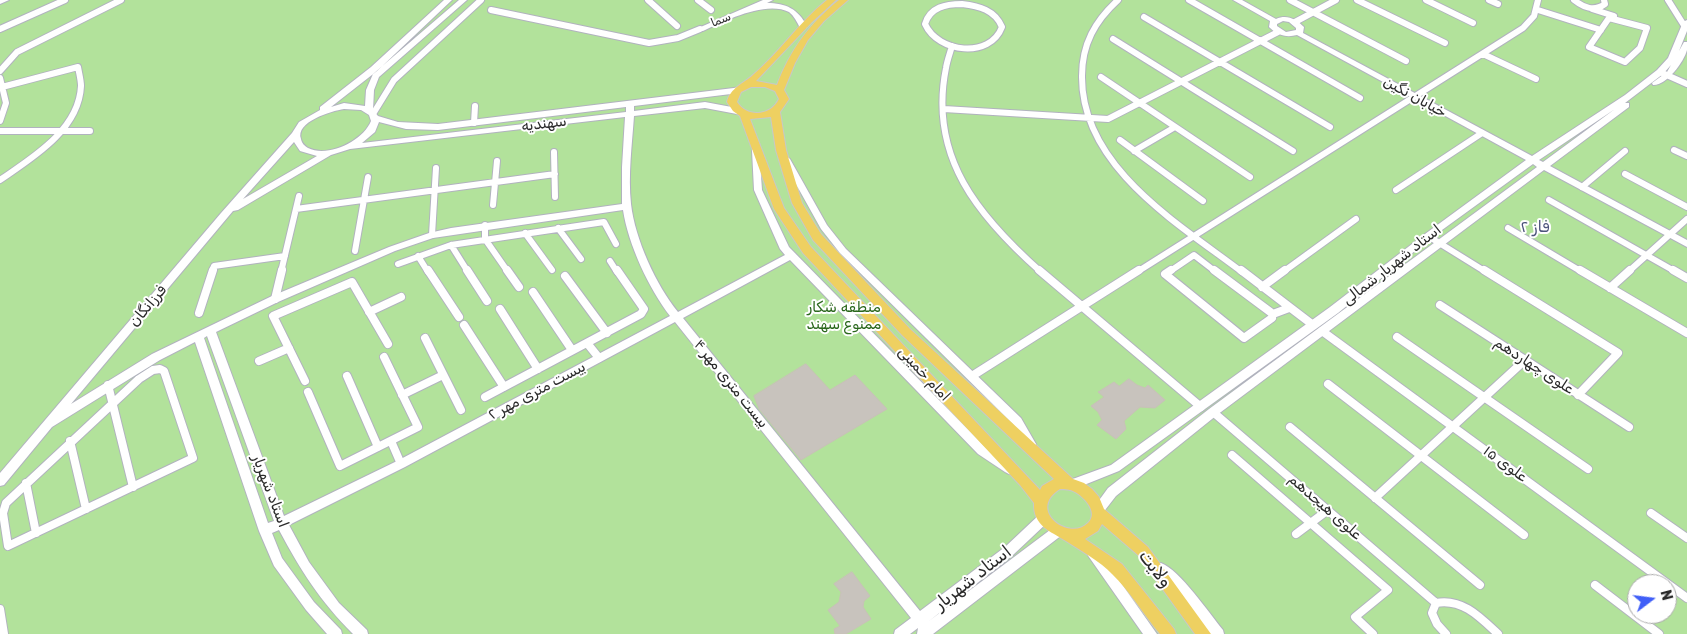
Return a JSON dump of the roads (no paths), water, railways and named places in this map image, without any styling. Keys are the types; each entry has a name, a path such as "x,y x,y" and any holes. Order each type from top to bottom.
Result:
{"main road":[{"path":"743,87 768,84 780,90 784,99 780,108 775,112 760,116 741,112 732,102 732,97 743,87 764,72 816,12 832,0"},
{"path":"780,90 788,64 802,39 844,0"},
{"name":"امام خمینی","path":"741,112 779,209 807,250 1022,477 1040,500"},
{"name":"امام خمینی","path":"775,112 781,150 797,203 817,237 906,332 1034,452 1071,483"},
{"path":"1058,483 1071,483 1085,489 1091,496 1098,511 1094,524 1083,533 1062,532 1044,518 1040,509 1040,500 1043,493 1049,487 1058,483"},
{"name":"ولایت","path":"1098,511 1143,551 1204,634"},
{"name":"ولایت","path":"1062,532 1117,569 1169,634"}],"street":[{"path":"0,2 5,0"},
{"path":"0,30 65,0"},
{"path":"0,71 17,52 121,0"},
{"path":"314,115 374,69 448,0"},
{"path":"352,147 370,134 375,126 370,90 376,76 462,0"},
{"path":"372,114 394,80 481,0"},
{"path":"649,0 677,26"},
{"path":"698,0 711,10"},
{"name":"سما","path":"700,29 770,0"},
{"path":"1118,0 1110,6 1098,21 1086,42 1081,61 1084,100 1098,139 1129,179 1152,203 1322,331"},
{"path":"1189,0 1360,98"},
{"path":"1237,0 1275,21 1286,19 1295,22 1300,26 1298,33 1278,32 1273,27 1275,21"},
{"path":"1290,0 1406,61"},
{"path":"1295,22 1336,0"},
{"path":"1357,0 1445,43"},
{"path":"1426,0 1473,23"},
{"path":"1489,0 1498,4"},
{"path":"972,376 1523,28 1533,19 1538,10 1538,0"},
{"path":"1574,0 1585,7 1609,15 1645,22"},
{"path":"1592,9 1602,7 1605,4 1604,0"},
{"path":"1668,0 1686,26"},
{"path":"755,6 779,5 794,10 803,26"},
{"path":"951,5 968,5 990,11 1000,20 1002,30 999,37 992,42 977,47 952,46 936,40 927,31 925,24 927,18 936,10 951,5"},
{"path":"491,10 649,43 678,38 700,29"},
{"path":"1538,10 1601,30"},
{"path":"1144,17 1330,127"},
{"path":"1609,18 1647,28 1646,40 1632,58 1625,62 1589,48 1601,30 1609,18"},
{"name":"استاد شهریار شمالی","path":"1071,483 1116,468 1201,408 1428,236 1532,161 1664,73 1686,26"},
{"path":"944,109 1108,119 1278,32"},
{"name":"خیابان نگین","path":"1298,33 1687,244"},
{"path":"1113,39 1293,151"},
{"name":"استاد شهریار شمالی","path":"1098,511 1112,492 1213,412 1544,167 1664,73 1679,60 1687,44"},
{"path":"952,46 945,72 946,146 961,181 976,205 1005,237 1081,306 1201,408"},
{"path":"1483,54 1536,79"},
{"path":"0,180 35,155 60,131 79,104 81,88 78,67 2,87"},
{"path":"1664,73 1687,84"},
{"path":"1101,77 1250,177"},
{"path":"0,78 6,100 6,110 0,121"},
{"name":"سهندیه","path":"328,153 352,147 630,109 731,92 743,87"},
{"name":"سهندیه","path":"314,115 344,106 354,106 389,124 414,128 630,109 704,105 741,112"},
{"path":"474,123 475,106"},
{"name":"بیست متری مهر ۴","path":"630,109 626,162 627,206 637,240 652,278 664,301 920,619 927,633"},
{"name":"فرزانگان","path":"0,481 224,215 297,133 300,126 314,115"},
{"path":"1134,150 1175,127"},
{"path":"0,132 90,131"},
{"path":"297,133 296,140 300,146 307,150 328,153"},
{"path":"1396,190 1482,133"},
{"path":"1120,140 1203,201"},
{"path":"756,149 758,190 785,249 982,451 1022,477"},
{"path":"781,150 824,228 843,251 1016,421 1034,452"},
{"path":"1674,150 1687,156"},
{"path":"1582,187 1625,151"},
{"path":"554,152 555,197"},
{"path":"224,215 328,153"},
{"path":"493,205 496,160"},
{"path":"432,235 433,190 436,168"},
{"path":"296,209 554,174"},
{"path":"1625,174 1687,207"},
{"path":"355,251 368,177"},
{"path":"276,299 299,196"},
{"path":"1549,200 1687,278"},
{"path":"50,423 108,385 156,357 276,299 392,249 432,235 486,225 627,206"},
{"path":"1262,287 1356,219"},
{"path":"1610,288 1687,219"},
{"path":"398,264 451,245 604,222 616,244"},
{"path":"486,225 486,239 519,287"},
{"path":"558,228 581,259"},
{"path":"1508,228 1687,333"},
{"path":"525,233 552,270"},
{"path":"1428,236 1618,352 1578,395"},
{"path":"451,245 487,301"},
{"path":"1272,318 1244,338 1165,274 1194,255 1273,314 1289,308"},
{"path":"199,313 214,266 285,256"},
{"path":"418,256 459,318"},
{"name":"بیست متری مهر ۲","path":"264,531 401,464 791,256"},
{"path":"485,397 642,314 644,310 610,261"},
{"path":"565,276 606,333"},
{"path":"320,281 326,293"},
{"path":"305,381 273,316 352,282 388,344"},
{"path":"533,292 572,350"},
{"path":"369,312 401,297"},
{"name":"علوی چهاردهم","path":"1440,305 1629,427"},
{"path":"500,309 538,369"},
{"path":"464,324 504,387"},
{"name":"استاد شهریار","path":"210,330 281,523 315,580 335,607 362,634"},
{"name":"علوی ۱۵","path":"1322,331 1687,598"},
{"name":"استاد شهریار","path":"198,336 264,531 278,562 310,606 336,634"},
{"path":"1397,337 1588,469"},
{"path":"425,338 461,410"},
{"path":"587,343 599,358"},
{"path":"260,361 289,348"},
{"path":"308,392 340,466 418,427 384,357"},
{"path":"1375,498 1525,360"},
{"path":"156,369 164,371 193,458 8,546 3,513 5,506 70,441 113,403 139,379 156,369"},
{"path":"402,394 443,375"},
{"path":"347,376 378,447"},
{"path":"1328,384 1524,535"},
{"path":"108,385 133,487"},
{"name":"علوی هیجدهم","path":"1213,412 1436,603"},
{"path":"1290,427 1480,585"},
{"path":"391,440 401,464"},
{"path":"70,441 86,509"},
{"path":"1232,455 1388,590 1355,617 1373,634"},
{"path":"26,483 36,533"},
{"path":"1296,534 1328,510"},
{"path":"1651,513 1687,538"},
{"name":"استاد شهریار","path":"900,634 1009,551 1044,518"},
{"name":"استاد شهریار","path":"927,633 1062,532"},
{"path":"1091,550 1151,634"},
{"path":"1143,551 1178,585 1218,634"},
{"path":"1595,584 1659,634"},
{"path":"1446,634 1437,624 1432,614 1436,603 1446,600 1459,603 1498,634"},
{"path":"0,609 4,634"}],"district":[{"name":"فاز ۲","path":"1535,227"}],"park label":[{"name":"منطقه شکار ممنوع سهند","path":"844,316"}]}
